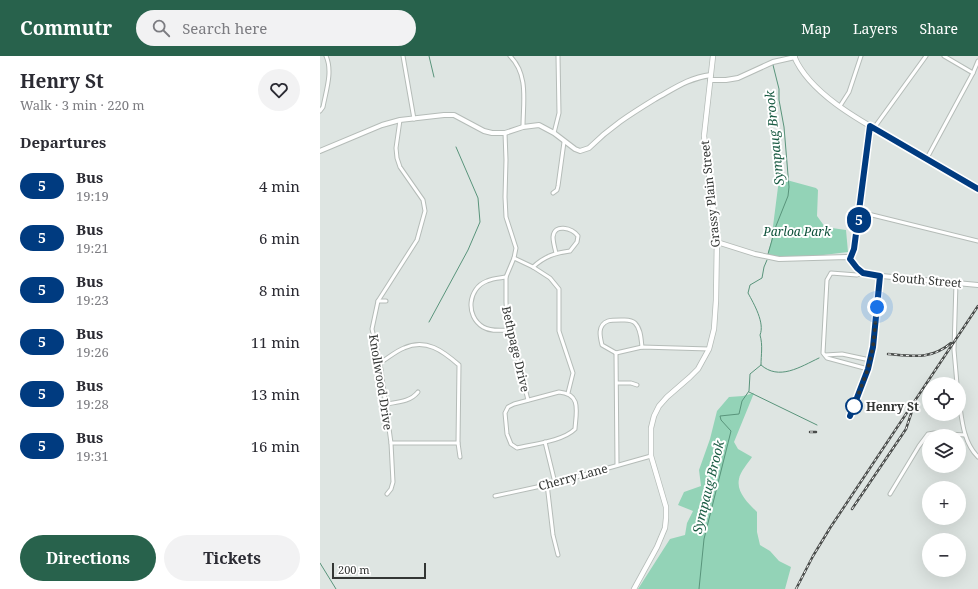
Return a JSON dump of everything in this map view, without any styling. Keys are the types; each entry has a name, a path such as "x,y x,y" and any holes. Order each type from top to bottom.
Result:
{"main road":[{"name":"Grassy Plain Street","path":"634,589 657,547 665,528 666,518 666,506 651,456 650,428 659,406 698,369 709,349 716,316 717,242 704,136 713,56"},
{"path":"794,57 811,81 840,106 872,127 978,189"}],"street":[{"path":"320,111 323,107 329,71 329,62 326,56"},
{"path":"403,56 414,119"},
{"path":"510,56 517,63 524,82 523,127"},
{"path":"554,133 559,113 558,56"},
{"path":"840,106 849,92 861,56"},
{"path":"850,259 854,249 872,127 926,56"},
{"path":"944,56 973,73"},
{"path":"320,151 382,125 400,120 444,114 454,115 484,131 492,133 505,133 523,127 539,125 554,133 564,142 580,151 589,148 610,129 639,109 687,81 699,77 711,77 726,80 738,78 773,62 794,57"},
{"path":"927,158 978,61"},
{"name":"Knollwood Drive","path":"387,494 391,489 393,482 391,444 380,362 372,330 378,301 417,240 425,211 422,200 400,167 397,158 396,148 400,120"},
{"name":"Bethpage Drive","path":"505,133 506,217 516,248 514,258 506,277 506,302 511,330 528,400"},
{"path":"553,192 557,190 558,186 564,142"},
{"path":"860,212 978,241"},
{"path":"533,267 541,260 556,253 570,251 574,248 578,236 575,232 570,229 562,228 554,233 553,237 556,253"},
{"path":"717,242 755,254 779,259 842,257 850,259 863,273"},
{"path":"514,258 533,267 550,278 559,289 559,331 573,373 568,393"},
{"path":"863,273 857,275 831,273 827,280 823,352 827,358 868,369"},
{"name":"South Street","path":"863,273 956,284 978,285"},
{"path":"850,416 868,369 873,347 880,276"},
{"path":"506,277 486,281 476,288 472,296 471,306 474,319 483,327 492,330 511,330"},
{"path":"956,284 954,350 956,377"},
{"path":"378,301 386,301"},
{"path":"642,347 640,332 636,324 630,320 608,321 603,324 600,330 602,345 616,353 642,347 709,349"},
{"path":"380,362 404,347 420,343 436,347 459,365 458,443 460,457"},
{"path":"616,353 617,465"},
{"path":"825,355 842,354 870,360"},
{"path":"616,382 637,385"},
{"path":"386,404 407,401 414,397 418,392"},
{"path":"559,392 568,393 574,398 576,406 575,429 570,434 545,442 517,448 511,444 507,434 505,413 508,407 559,392"},
{"path":"966,438 971,450 978,457"},
{"path":"545,442 555,483"},
{"path":"890,494 922,442"},
{"path":"391,444 458,443"},
{"name":"Cherry Lane","path":"496,496 555,483 651,456"},
{"path":"547,484 553,535 558,555"}],"green space":[{"name":"Parloa Park","path":"783,179 816,188 818,190 817,216 825,227 846,230 848,252 807,257 770,256 768,252 771,242 778,187 780,181"},
{"path":"754,393 734,442 738,449 752,457 741,473 739,479 739,489 757,512 757,532 760,545 770,551 779,561 791,567 785,589 638,589 670,539 685,535 687,523 693,511 678,505 684,492 701,486 699,470 710,439 717,411 729,397 743,396"}],"waterway":[{"path":"429,56 434,77"},
{"name":"Sympaug Brook","path":"768,254 776,226 788,196 789,187 784,127 779,100 779,89 773,65"},
{"path":"429,322 468,250 480,222 478,198 456,147"},
{"name":"Sympaug Brook","path":"699,589 704,539 731,431 721,420 720,416 739,414 742,401 749,391 750,374 761,365 762,346 760,319 748,293 750,285 762,278 767,260"},
{"path":"761,365 768,370 782,372 790,371 819,358"},
{"path":"749,392 817,425"},
{"path":"320,563 336,589"}],"railway":[{"path":"796,589 813,556 830,528 978,306"},
{"path":"888,354 921,356 936,352 951,343"},
{"path":"852,509 906,429 912,411"},
{"path":"810,432 816,432"}],"bus line":[{"name":"5","path":"850,416 868,369 873,347 880,276 863,273 850,259 854,249 860,212 870,126 978,189"}],"place":[{"name":"Henry St","path":"854,406"}],"route":[{"path":"854,406 868,369 873,347 877,307"}]}
